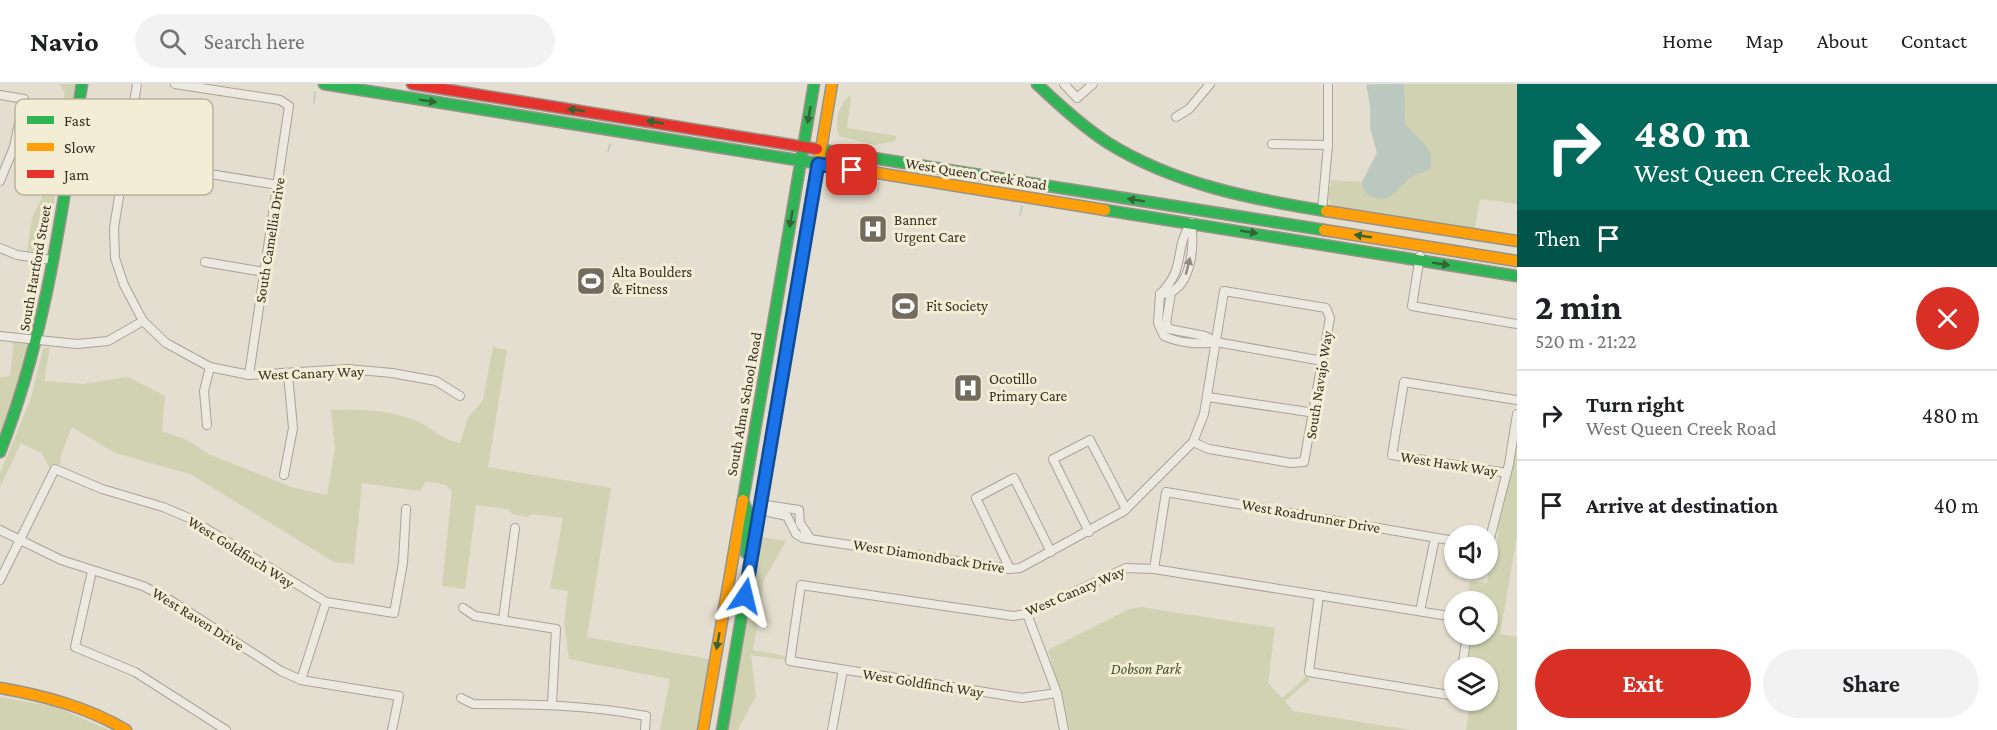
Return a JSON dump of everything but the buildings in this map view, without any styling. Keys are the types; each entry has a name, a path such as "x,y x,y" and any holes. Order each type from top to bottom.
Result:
{"main road":[{"name":"South Hartford Street","path":"80,99 82,84"},
{"name":"West Queen Creek Road","path":"324,84 1517,276"},
{"name":"West Queen Creek Road","path":"412,84 1517,261"},
{"name":"South Alma School Road","path":"703,730 814,84"},
{"path":"722,730 832,84"},
{"path":"1037,84 1093,133 1153,168 1228,194 1517,241"},
{"path":"647,136 704,139 711,132"},
{"name":"South Hartford Street","path":"0,452 26,383 38,340 64,195"},
{"path":"742,501 748,513 746,551 748,574"},
{"path":"0,688 74,704 97,713 126,730"}],"street":[{"name":"West Canary Way","path":"134,99 137,84"},
{"name":"South Camellia Drive","path":"175,84 280,100 290,106 249,375"},
{"path":"1064,84 1077,98 1093,84"},
{"path":"1176,117 1189,110 1210,84"},
{"path":"1322,211 1328,145 1329,84"},
{"path":"0,95 24,99"},
{"path":"0,181 15,142"},
{"path":"1272,144 1328,145"},
{"path":"213,174 278,185"},
{"name":"West Canary Way","path":"119,195 114,228 115,258 124,285 143,321 166,343 210,367 249,375 348,369 392,373 436,381 460,396"},
{"path":"1194,209 1191,223 1183,235 1177,274 1160,294 1158,323 1164,336 1205,344 1216,342"},
{"path":"1160,294 1171,293 1177,289 1187,273 1194,236 1191,223"},
{"path":"1421,246 1412,306 1517,324"},
{"path":"0,248 17,255 52,260"},
{"path":"205,262 264,272"},
{"name":"South Navajo Way","path":"1193,442 1209,449 1291,463 1305,462 1330,318 1326,308 1224,291 1216,342"},
{"path":"1171,293 1166,323 1169,328 1205,336 1216,342 1323,361"},
{"path":"0,336 77,344 108,341 143,321"},
{"path":"1193,442 1203,421 1216,342"},
{"path":"207,425 204,391 210,367"},
{"path":"284,475 293,428 288,374"},
{"name":"West Hawk Way","path":"1507,473 1392,455 1404,382 1517,400"},
{"path":"1208,397 1315,413"},
{"path":"1494,525 1507,473 1517,414"},
{"path":"1089,532 1053,459 1090,440 1126,510"},
{"name":"West Diamondback Drive","path":"810,538 1010,569 1020,568 1126,510 1193,442"},
{"name":"West Goldfinch Way","path":"19,540 55,469 102,489 163,507 189,518 326,602 394,613 403,562 406,509"},
{"path":"1010,569 976,498 1014,478 1051,552"},
{"name":"West Roadrunner Drive","path":"1154,568 1166,492 1444,539"},
{"path":"760,507 799,510 800,523 810,538"},
{"path":"760,507 787,516 796,534 810,538"},
{"path":"502,620 515,528"},
{"name":"West Raven Drive","path":"0,530 92,571 143,586 170,600 281,671 301,680 399,696 392,730"},
{"path":"1420,612 1435,538"},
{"path":"0,580 19,540"},
{"name":"West Canary Way","path":"790,662 801,585 999,616 1027,614 1126,568 1154,568 1444,615"},
{"path":"92,571 75,648 135,672 226,730"},
{"path":"1319,595 1309,672 1444,694"},
{"path":"301,680 326,602"},
{"path":"463,608 475,616 556,629 552,704"},
{"path":"1027,614 1056,693 1065,730"},
{"name":"West Goldfinch Way","path":"790,662 1022,698 1056,693"},
{"path":"832,730 843,670"},
{"path":"461,698 473,704 552,704 601,707 646,716 645,730"}],"green space":[{"path":"59,84 76,84 73,99 64,99 65,93"},
{"path":"1367,84 1517,84 1517,204 1480,199 1475,228 1332,205 1328,199 1331,180 1362,182 1377,153"},
{"path":"851,95 847,128 896,136 895,141 875,145 839,136 837,125 839,113 843,103"},
{"path":"43,195 55,195 44,254 27,251 32,218"},
{"path":"36,262 43,266 33,330 23,333"},
{"path":"14,340 26,342 28,351 19,390 0,437 0,377 10,376"},
{"path":"50,347 44,381 83,384 128,377 165,396 162,431 187,440 210,455 294,488 327,495 335,448 331,410 394,414 415,420 448,439 460,443 468,418 483,400 493,347 507,350 488,467 611,488 587,637 709,659 696,730 660,730 670,679 569,659 564,622 568,591 550,588 563,518 531,514 528,517 513,514 507,509 476,505 465,589 442,586 452,491 446,485 426,481 420,491 362,483 354,564 334,562 190,474 115,453 72,427 60,457 61,464 49,467 42,453 21,443 0,487 0,473 31,398 43,349"},
{"path":"1517,441 1517,536 1500,634 1517,637 1517,730 1466,730 1469,711 1498,711 1498,657 1469,657 1471,645 1498,645 1498,591 1468,591 1470,581 1487,583 1488,579 1498,579 1499,515"},
{"path":"761,537 786,541 764,580 753,650 785,656 785,660 751,655 756,696 738,730 727,730"},
{"name":"Dobson Park","path":"1141,607 1275,628 1268,683 1282,698 1307,676 1310,680 1285,701 1293,711 1411,730 1070,730 1048,650 1129,609"},
{"path":"0,697 56,707 109,730 0,730"}],"shaded area":[{"path":"1404,84 1405,124 1427,147 1431,156 1431,168 1411,177 1389,197 1379,199 1366,193 1362,182 1377,153 1370,127 1371,106 1366,85"}],"waterway":[{"path":"314,103 315,92"},
{"path":"608,151 610,144"},
{"path":"878,191 879,183"},
{"path":"1020,215 1022,206"}],"traffic: fast":[{"path":"80,99 82,84"},
{"path":"324,84 816,163"},
{"path":"743,500 814,84"},
{"path":"1037,84 1071,115 1108,143 1159,169 1241,195 1326,211"},
{"path":"817,149 1324,230"},
{"path":"0,452 30,362 51,270 65,195"},
{"path":"1105,210 1517,276"},
{"path":"722,730 804,250"},
{"path":"743,501 748,513 746,553"}],"traffic: slow":[{"path":"804,250 832,84"},
{"path":"816,163 1105,210"},
{"path":"1326,211 1517,241"},
{"path":"1324,230 1517,261"},
{"path":"703,730 743,500"},
{"path":"0,688 65,703 126,730"}],"traffic: jam":[{"path":"412,84 817,149"}],"place":[{"name":"Banner Urgent Care","path":"873,229"},
{"name":"Alta Boulders & Fitness","path":"591,281"},
{"name":"Fit Society","path":"905,306"},
{"name":"Ocotillo Primary Care","path":"968,388"}],"route":[{"path":"745,596 818,164 852,170"}]}
